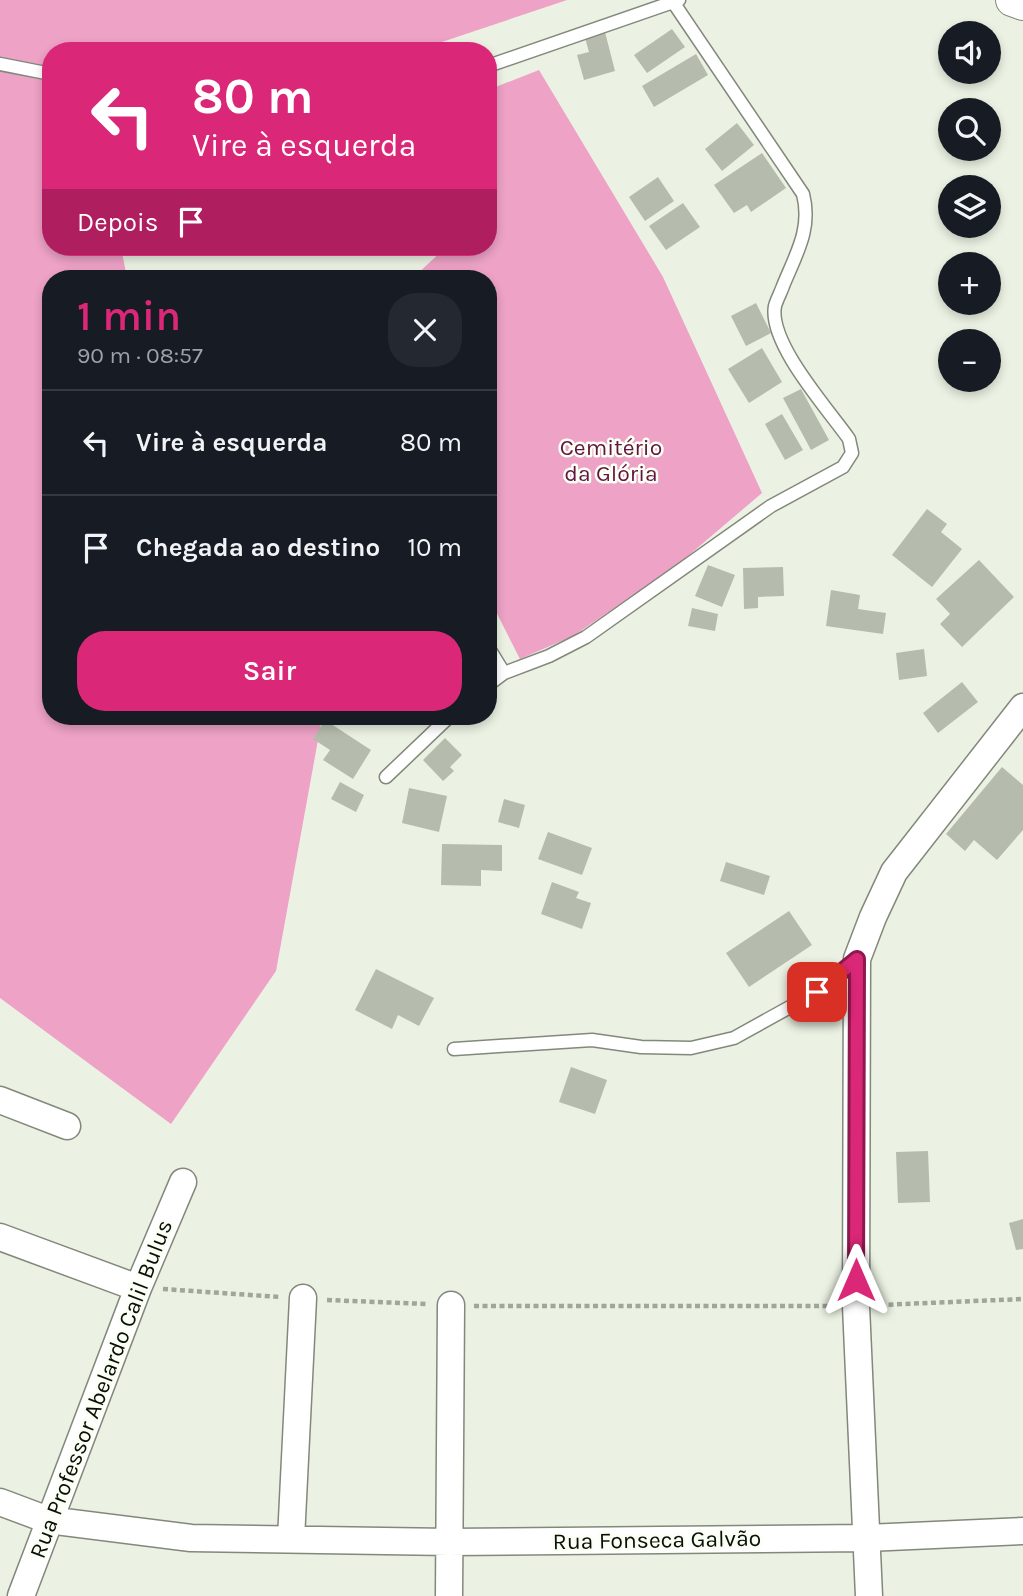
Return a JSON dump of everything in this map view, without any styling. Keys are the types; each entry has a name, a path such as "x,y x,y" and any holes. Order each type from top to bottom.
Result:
{"street":[{"path":"870,1596 856,1307 857,959 894,872 1023,707"},
{"path":"0,1100 66,1126"},
{"name":"Rua Professor Abelardo Calil Bulus","path":"21,1596 138,1288 183,1182"},
{"path":"0,1237 138,1288"},
{"path":"291,1539 303,1298"},
{"path":"449,1596 451,1306"},
{"name":"Rua Fonseca Galvão","path":"0,1502 48,1520 191,1538 449,1542 867,1538 1023,1531"}],"lane":[{"path":"497,62 676,1 803,194 808,212 806,230 775,307 777,330 785,351 849,439 852,453 843,467 771,506 586,637 497,678"},
{"path":"0,64 42,72"},
{"path":"497,662 504,673"},
{"path":"386,777 441,725"},
{"path":"454,1049 592,1041 642,1047 691,1048 734,1038 817,992 857,959"}],"path":[{"path":"138,1288 451,1306 856,1307 1023,1299"}],"green space":[{"path":"0,0 567,0 442,42 42,42 42,256 123,256 125,270 42,270 42,725 321,725 276,971 171,1124 0,998"},
{"name":"Cemitério da Glória","path":"539,70 663,277 762,493 675,567 573,636 520,659 497,614 497,270 422,270 436,256 497,256 497,86"}],"building":[{"path":"672,29 685,47 647,73 634,55"},
{"path":"605,32 615,71 584,80 577,55 589,52 585,38"},
{"path":"696,54 708,75 654,107 642,86"},
{"path":"737,123 754,145 722,171 705,149"},
{"path":"762,153 786,188 751,212 747,205 734,213 714,185"},
{"path":"658,177 674,201 645,221 629,197"},
{"path":"683,203 700,227 666,250 649,226"},
{"path":"756,303 771,333 746,346 731,316"},
{"path":"762,348 782,382 749,403 728,369"},
{"path":"801,389 829,440 811,450 783,398"},
{"path":"782,414 803,450 785,460 765,424"},
{"path":"927,509 947,524 941,532 962,549 932,587 892,555"},
{"path":"979,560 1014,597 962,647 940,624 950,614 936,599"},
{"path":"708,565 735,575 722,607 695,596"},
{"path":"783,567 784,596 758,597 758,608 744,609 743,568"},
{"path":"831,590 860,595 858,609 886,613 883,634 826,626"},
{"path":"692,608 718,614 715,631 688,626"},
{"path":"924,649 927,676 899,680 896,653"},
{"path":"962,682 978,702 938,733 923,713"},
{"path":"322,725 333,725 371,750 353,779 323,760 330,750 313,739"},
{"path":"445,738 462,755 450,767 454,771 443,781 423,760"},
{"path":"1002,767 1023,785 1023,830 997,860 974,840 965,851 946,834"},
{"path":"340,782 364,795 356,812 331,799"},
{"path":"409,788 447,796 439,832 402,823"},
{"path":"504,799 525,805 519,828 498,822"},
{"path":"548,832 592,848 582,875 538,859"},
{"path":"442,844 502,845 502,871 481,870 481,886 441,885"},
{"path":"726,862 770,876 764,895 720,881"},
{"path":"552,882 579,892 576,898 591,903 582,929 541,914"},
{"path":"789,911 812,945 749,987 726,953"},
{"path":"376,969 434,998 419,1026 398,1015 392,1029 355,1010"},
{"path":"571,1067 607,1080 595,1114 559,1102"},
{"path":"928,1151 930,1202 898,1203 896,1152"},
{"path":"1023,1219 1023,1249 1016,1250 1009,1223"}],"route":[{"path":"817,992 857,959 856,1280"}]}
